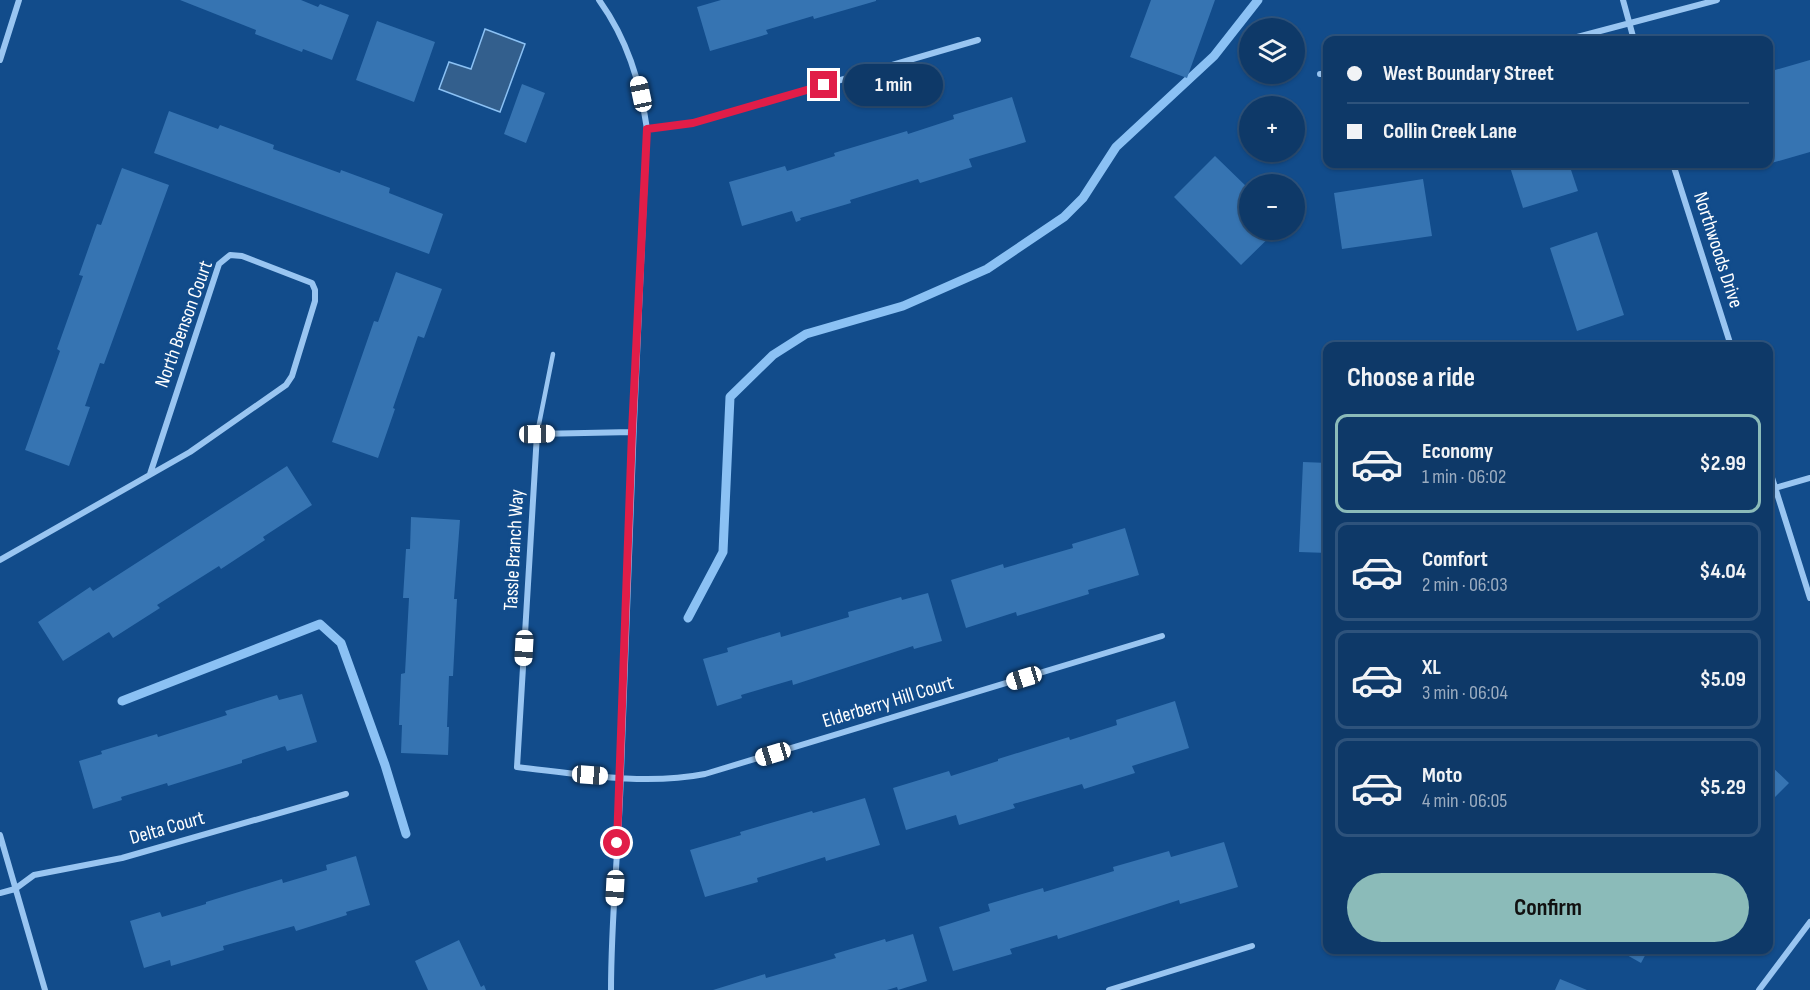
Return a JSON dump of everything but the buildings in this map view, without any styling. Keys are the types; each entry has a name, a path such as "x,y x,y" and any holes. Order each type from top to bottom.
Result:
{"street":[{"path":"0,60 19,0"},
{"path":"599,0 619,31 629,52 639,81 647,129 632,432 621,777 611,990"},
{"path":"1623,0 1633,36"},
{"path":"1581,36 1717,0"},
{"path":"647,129 693,123 978,40"},
{"name":"Northwoods Drive","path":"1674,168 1730,342"},
{"name":"North Benson Court","path":"0,560 190,452 286,385 292,376 315,302 315,290 312,283 242,256 230,255 219,264 150,474"},
{"path":"537,434 632,432"},
{"name":"Tassle Branch Way","path":"537,434 518,767 621,777"},
{"path":"1773,489 1810,478"},
{"path":"1773,492 1810,598"},
{"name":"Elderberry Hill Court","path":"621,777 681,779 705,774 1162,636"},
{"name":"Delta Court","path":"0,893 15,889 34,875 122,858 346,794"},
{"path":"0,835 45,990"},
{"path":"1759,990 1810,922"},
{"path":"1109,990 1252,946"}],"lane":[{"path":"537,434 554,354"}],"water":[{"path":"485,29 525,44 500,112 439,89 449,62 471,69"}],"waterway":[{"path":"688,618 723,552 730,397 773,355 806,334 903,306 987,269 1064,217 1083,198 1116,147 1214,56 1258,0"},
{"path":"122,701 320,624 341,643 385,765 406,834"}],"route":[{"path":"617,843 632,432 647,129 693,123 824,85"}]}
